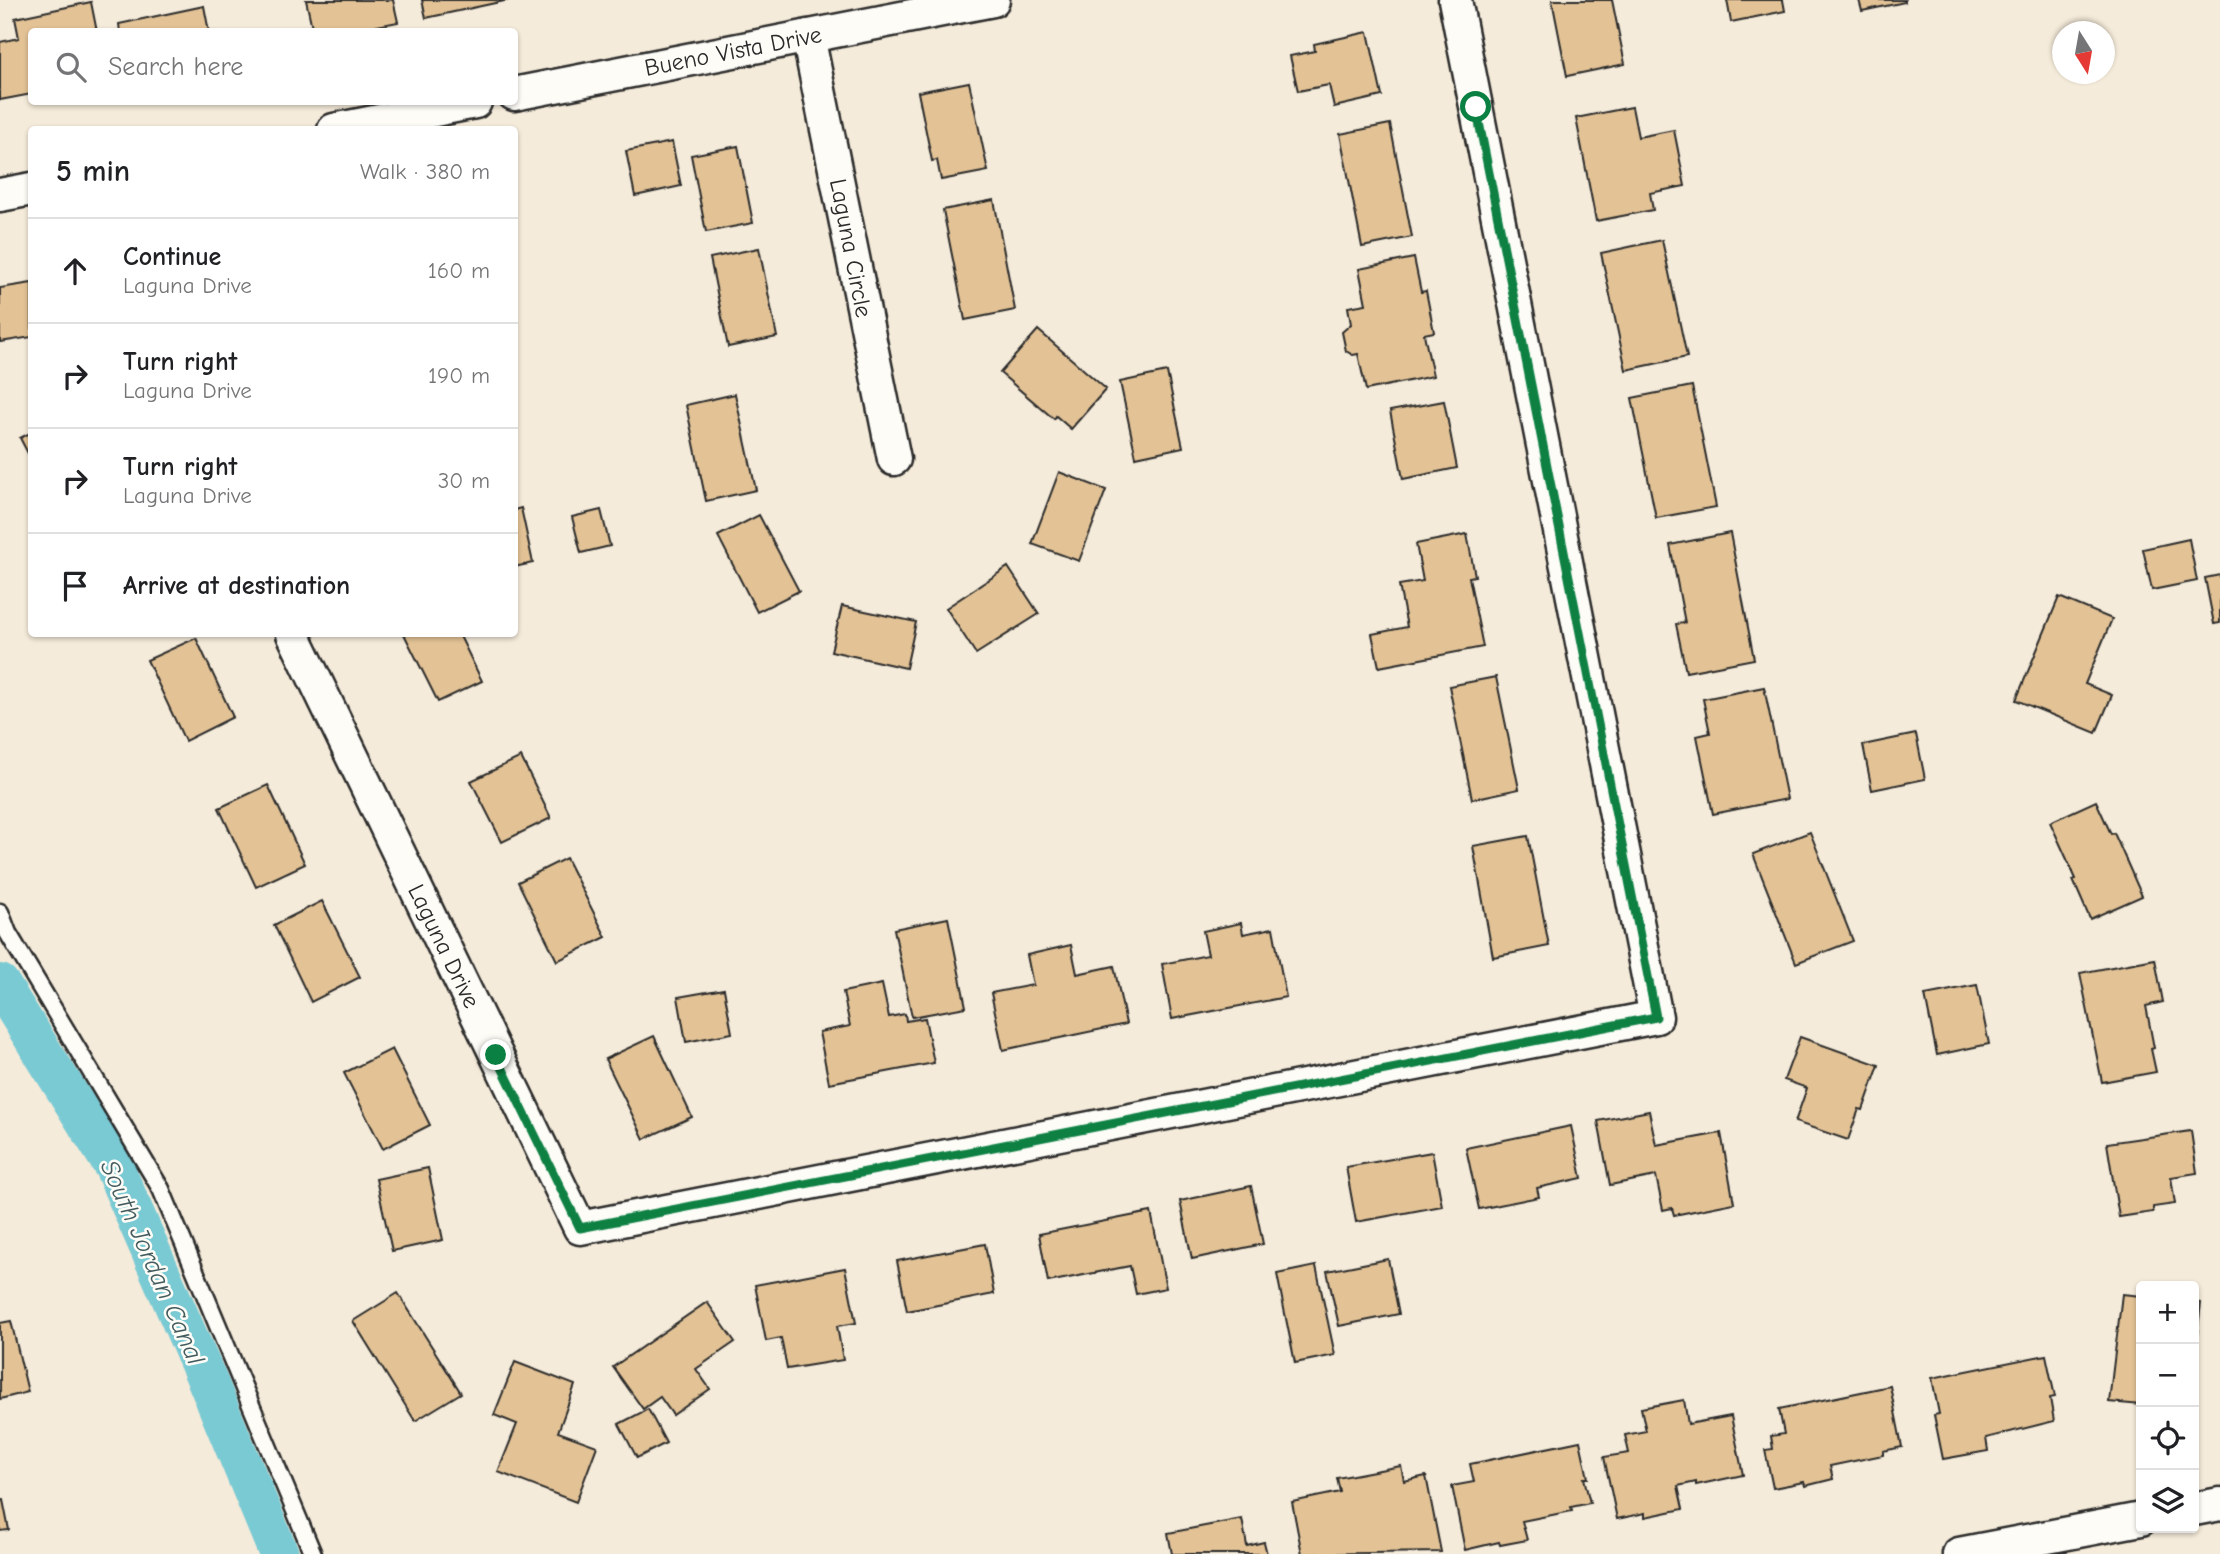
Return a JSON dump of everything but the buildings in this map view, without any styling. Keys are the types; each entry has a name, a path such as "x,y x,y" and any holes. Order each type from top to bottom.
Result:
{"street":[{"name":"Bueno Vista Drive","path":"518,93 993,0"},
{"name":"Laguna Drive","path":"294,637 580,1228 1656,1017 1455,0"},
{"name":"Laguna Circle","path":"808,36 894,459"},
{"path":"354,126 460,105"},
{"path":"0,195 28,190"},
{"path":"2199,1508 2220,1504"},
{"path":"1959,1554 2136,1520"}],"lane":[{"path":"0,912 8,933 161,1189 313,1554"}],"waterway":[{"name":"South Jordan Canal","path":"0,984 114,1167 279,1554"}],"route":[{"path":"496,1055 580,1228 1656,1017 1476,107"}]}
